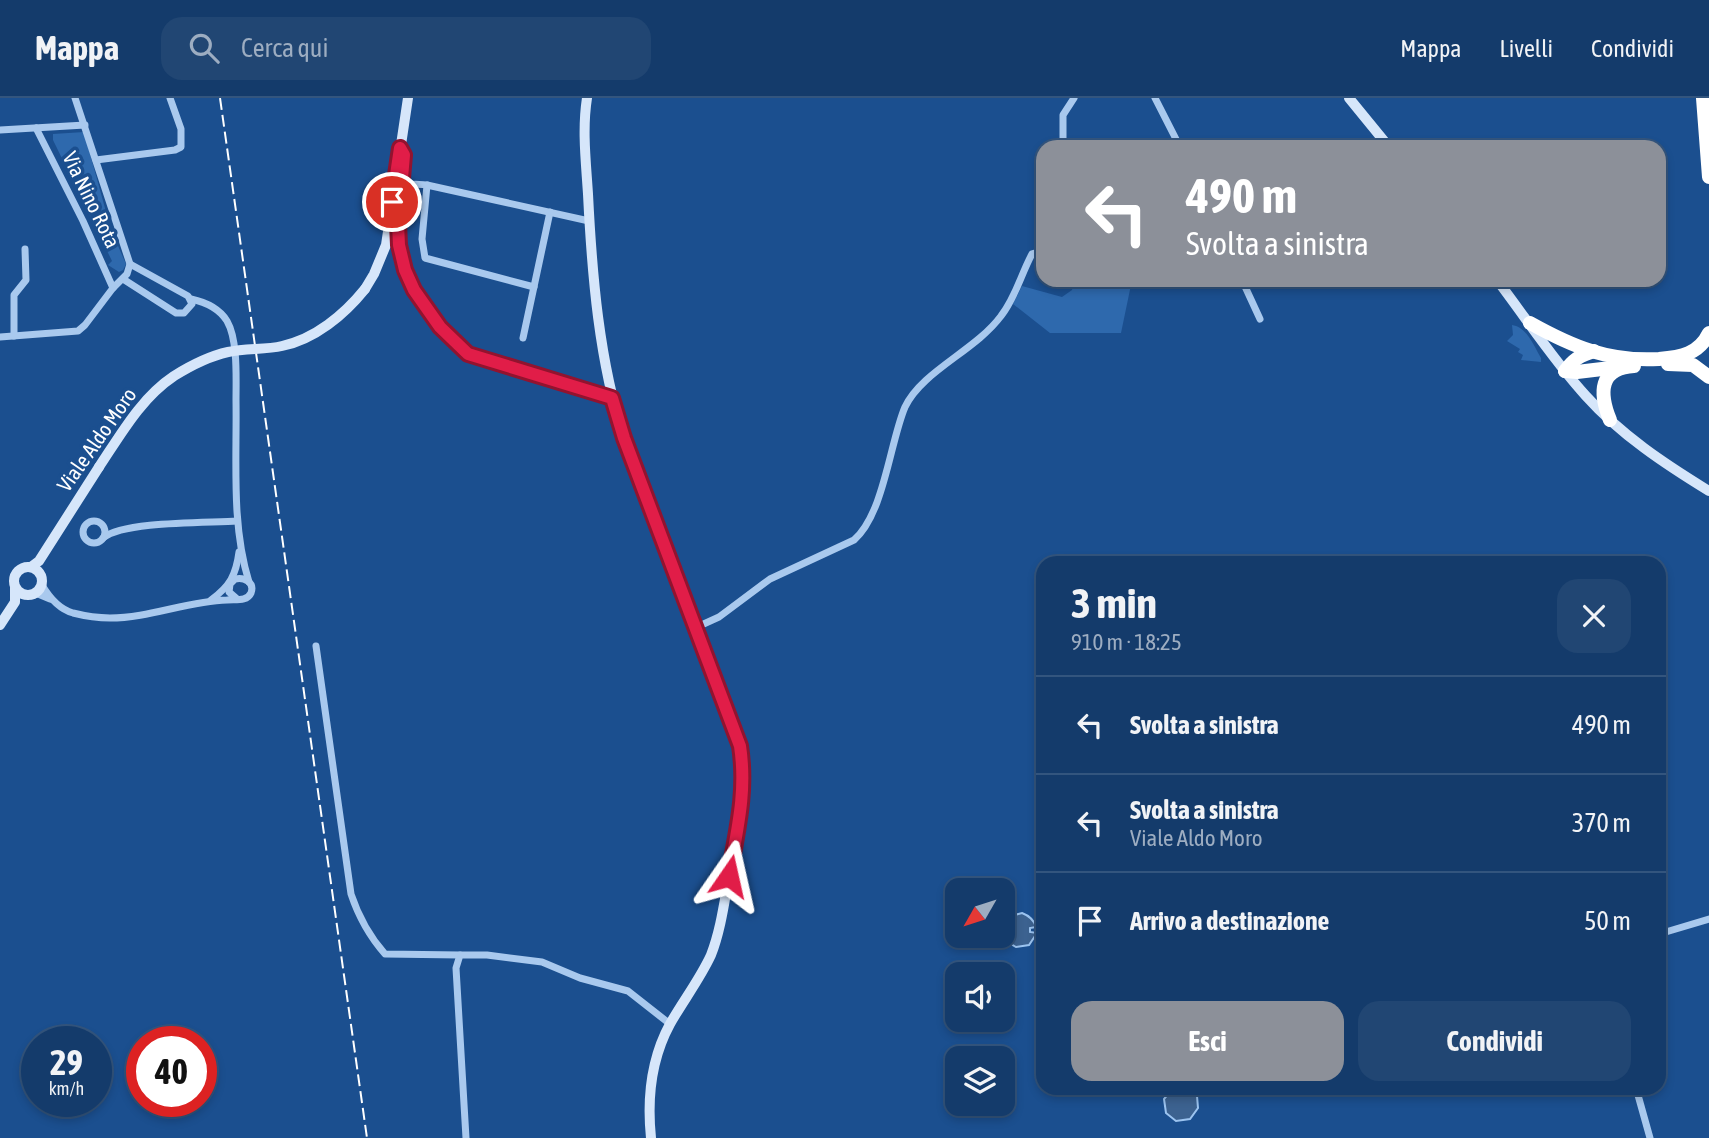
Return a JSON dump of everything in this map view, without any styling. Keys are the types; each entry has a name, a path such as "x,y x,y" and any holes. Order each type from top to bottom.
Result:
{"highway":[{"path":"1703,98 1709,177"},
{"path":"1530,323 1557,338 1594,351 1633,360 1673,358 1693,353 1704,343 1709,333"},
{"path":"1564,371 1572,361 1594,351"},
{"path":"1564,371 1673,363 1693,365 1709,377"},
{"path":"1610,420 1603,404 1603,388 1609,376 1619,367"}],"street":[{"path":"0,337 78,331 129,270 130,264 75,98"},
{"path":"96,160 181,147 181,129 170,98"},
{"name":"Viale Aldo Moro","path":"15,588 15,574 22,568 36,567 133,415 153,393 174,376 198,363 228,352 283,346 312,335 335,320 365,289 386,245 408,98"},
{"path":"587,98 584,131 589,221 612,398 624,438 740,746 744,773 743,799 719,927 711,955 670,1024 656,1056 648,1112 651,1138"},
{"path":"1063,140 1063,116 1074,98"},
{"path":"1155,98 1176,140"},
{"path":"1349,98 1383,140"},
{"path":"0,131 85,125"},
{"name":"Via Nino Rota","path":"36,128 113,288"},
{"path":"400,148 404,155 398,224 399,245 405,270 425,309 440,327 468,354 612,398"},
{"path":"403,166 412,178 427,185"},
{"path":"401,192 406,185 412,183 427,185 589,221"},
{"path":"427,185 422,239 425,258 534,288"},
{"path":"523,338 550,212"},
{"path":"14,336 13,295 26,280 25,249"},
{"path":"696,627 719,617 770,579 854,540 864,531 891,463 905,409 915,390 979,340 1001,317 1032,254 1036,253"},
{"path":"36,567 42,584 62,609 91,617 112,618 244,599 251,589 240,548 237,521 236,371 231,335 225,318 208,304 191,299 130,264"},
{"path":"123,279 176,313 187,311 192,304 191,299"},
{"path":"1245,287 1260,319"},
{"path":"1502,287 1564,371 1610,420 1671,468 1709,491"},
{"path":"115,530 97,543 84,539 82,532 85,525 92,521 115,530 237,521"},
{"path":"102,526 105,532 103,538"},
{"path":"237,599 229,592 237,569 240,548"},
{"path":"206,603 232,581 243,578 249,582"},
{"path":"0,625 15,602 36,593 42,584"},
{"path":"15,602 15,588 29,595 38,594 53,600"},
{"path":"316,646 351,894 356,909 385,954 487,955 542,962 580,978 628,991 670,1024"},
{"path":"1666,932 1709,919"},
{"path":"460,955 456,968 466,1138"},
{"path":"1638,1095 1650,1138"}],"shaded area":[{"path":"84,132 111,230 126,264 119,272 108,265 112,261 53,140 53,134"},
{"path":"1022,286 1062,297 1073,287 1131,287 1121,333 1050,333 1013,304"},
{"path":"1512,325 1526,333 1541,362 1521,360 1523,355 1518,352 1520,349 1507,341 1513,335"},
{"path":"1022,913 1031,918 1036,927 1030,928 1030,932 1036,934 1029,945 1016,947 1015,915"},
{"path":"1167,1095 1196,1095 1198,1108 1190,1119 1176,1121 1166,1113 1164,1099"}],"railway":[{"path":"220,98 367,1138"}],"route":[{"path":"392,202 400,148 404,155 398,224 399,245 405,270 425,309 468,354 612,398 624,438 740,746 744,773 743,799 729,876"}]}
